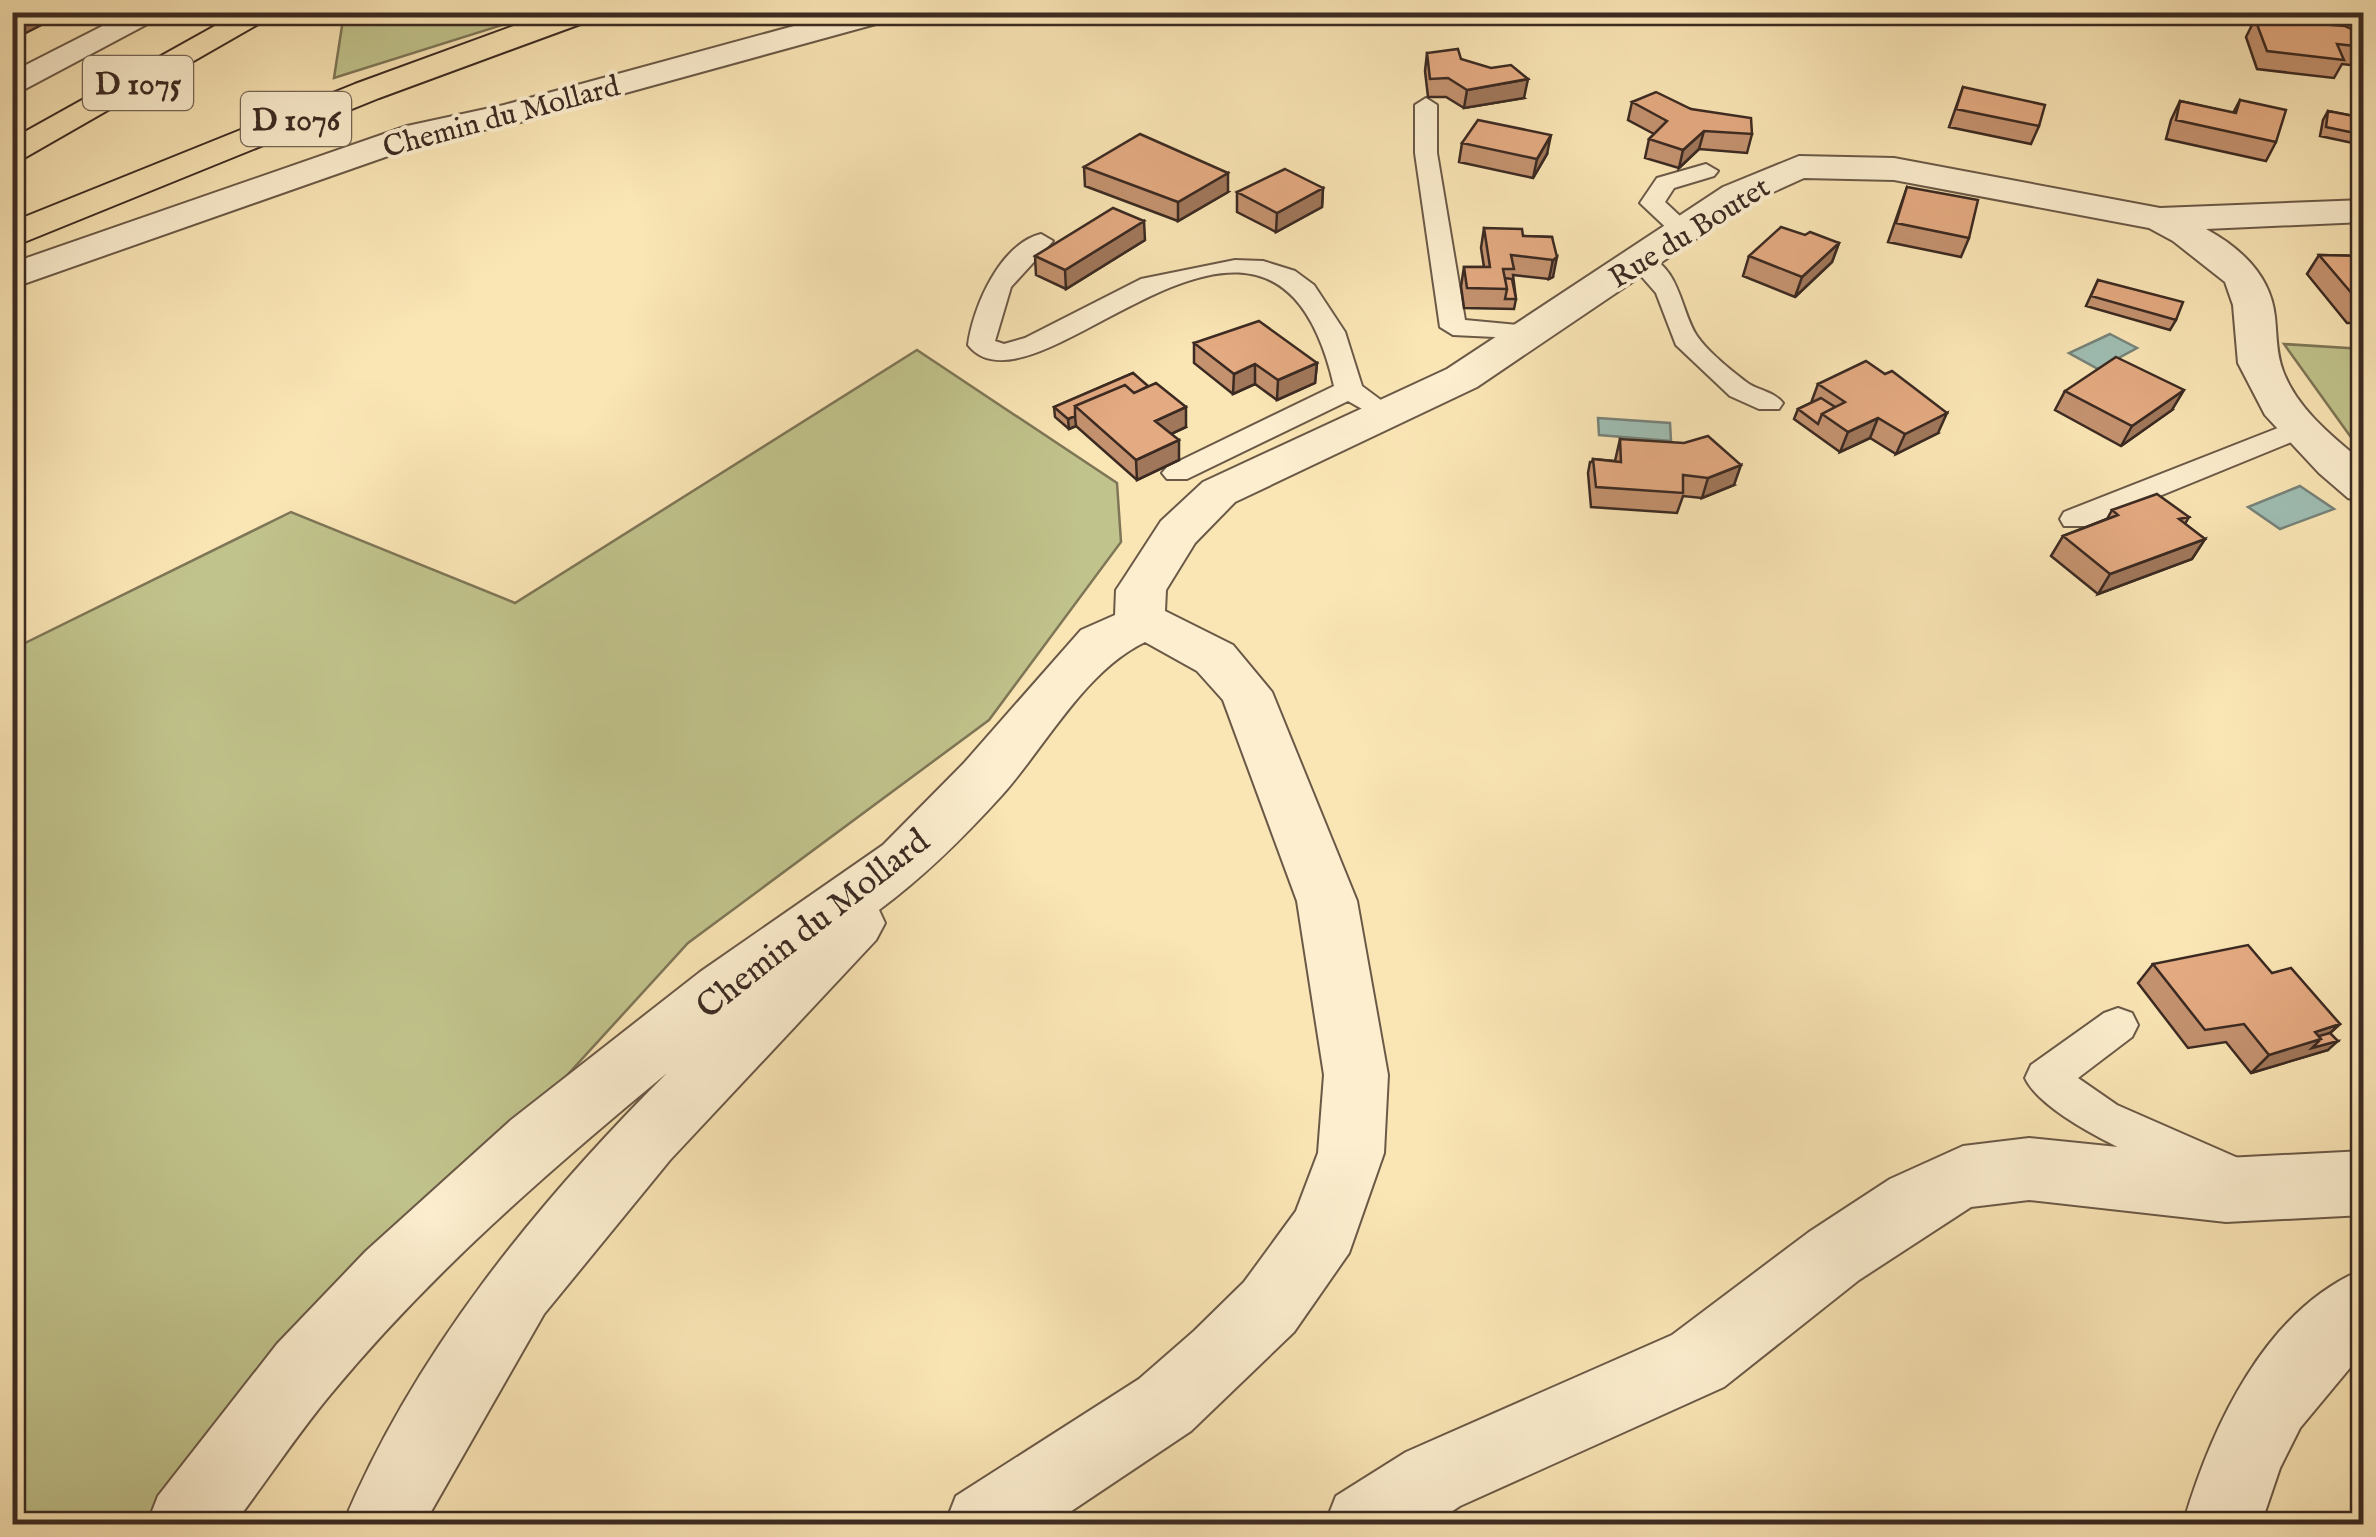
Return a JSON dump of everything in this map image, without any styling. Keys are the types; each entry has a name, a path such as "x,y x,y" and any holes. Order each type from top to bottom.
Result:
{"main road":[{"name":"D 1075","path":"12,154 264,12"},
{"name":"D 1076","path":"12,236 367,90 583,12"}],"street":[{"path":"12,86 155,12"},
{"name":"Chemin du Mollard","path":"12,276 419,133 578,97 882,12"},
{"name":"Rue du Boutet","path":"1140,624 1141,590 1178,532 1218,492 1462,378 1642,262 1736,195 1800,167 1894,169 2160,219 2364,211"},
{"path":"2160,219 2202,242 2237,269 2252,298 2262,373 2300,428 2364,488"},
{"path":"984,1524 1164,1406 1270,1307 1324,1230 1351,1153 1356,1074 1327,901 1246,692 1215,658 1187,638 1140,624"},
{"name":"Chemin du Mollard","path":"186,1524 304,1370 391,1275 535,1141 722,991 902,861 984,778 1099,643 1140,624"},
{"path":"382,1524 444,1410 518,1289 646,1139 842,941 902,861"},
{"path":"1364,1524 1433,1479 1698,1361 1834,1256 1914,1202 1963,1177 2029,1169 2226,1190 2364,1183"},
{"path":"2222,1524 2245,1451 2285,1383 2334,1328 2364,1304"}],"lane":[{"path":"2347,12 2364,25"},
{"path":"1426,105 1426,153 1453,327 1529,334"},
{"path":"1683,230 1652,203 1665,183 1706,171"},
{"path":"1041,241 998,281 984,320 981,346 1005,352 1063,330 1148,285 1237,264 1272,268 1296,278 1338,341 1349,390 1387,415"},
{"path":"1642,262 1668,291 1685,340 1740,390 1769,403"},
{"path":"1177,473 1349,390"},
{"path":"2075,520 2300,428"},
{"path":"2118,1025 2046,1078 2102,1118 2260,1188"}],"green space":[{"path":"344,12 540,13 334,78"},
{"path":"2284,344 2363,349 2363,447 2353,440"},
{"path":"917,350 1117,483 1121,542 989,720 688,943 157,1524 13,1524 13,649 291,512 515,603"}],"water":[{"path":"2110,334 2137,348 2098,369 2069,353"},
{"path":"1598,418 1670,423 1671,441 1599,435"},
{"path":"2300,486 2334,509 2280,529 2248,507"}],"building":[{"path":"2255,19 2345,26 2363,34 2364,47 2337,44 2344,60 2267,51"},
{"path":"1458,49 1461,59 1491,68 1511,65 1528,79 1467,90 1448,78 1430,79 1427,53"},
{"path":"1963,87 2045,105 2039,126 1956,109"},
{"path":"1656,92 1691,109 1751,118 1752,134 1704,131 1683,150 1649,139 1667,121 1632,102"},
{"path":"2240,100 2286,110 2276,142 2176,120 2180,101 2236,113"},
{"path":"2328,111 2364,118 2364,135 2326,127"},
{"path":"1478,120 1551,135 1537,159 1462,143"},
{"path":"1140,134 1228,173 1178,202 1084,167"},
{"path":"1285,169 1323,188 1277,213 1237,192"},
{"path":"1907,187 1978,200 1969,238 1896,223"},
{"path":"1113,208 1144,221 1065,270 1035,256"},
{"path":"1781,227 1839,243 1802,277 1749,256"},
{"path":"1484,228 1522,229 1523,236 1552,237 1557,257 1553,260 1511,255 1514,269 1503,269 1507,289 1467,288 1464,267 1490,267"},
{"path":"2319,255 2364,256 2364,303 2360,303"},
{"path":"1505,278 1512,279 1516,299 1505,299"},
{"path":"2098,280 2183,302 2176,320 2091,296"},
{"path":"1259,321 1317,363 1278,380 1255,364 1234,374 1194,343"},
{"path":"2116,357 2184,390 2132,426 2065,391"},
{"path":"1866,361 1885,374 1892,371 1947,413 1905,434 1878,418 1848,432 1822,414 1845,402 1818,384"},
{"path":"1133,373 1148,386 1134,393 1125,385 1075,406 1075,416 1068,419 1054,407"},
{"path":"1156,383 1186,407 1155,421 1179,440 1136,460 1075,406 1125,385 1134,393"},
{"path":"1821,398 1835,407 1822,414 1818,424 1798,409"},
{"path":"1708,436 1741,465 1708,478 1683,475 1683,493 1596,487 1593,459 1621,462 1620,439 1684,443"},
{"path":"2157,494 2189,517 2179,519 2205,539 2110,574 2063,536 2118,515 2112,510"},
{"path":"2248,945 2272,973 2291,968 2340,1024 2315,1032 2321,1039 2269,1055 2244,1024 2205,1030 2153,964"},
{"path":"2330,1033 2338,1041 2312,1048 2321,1039 2319,1036"}]}
